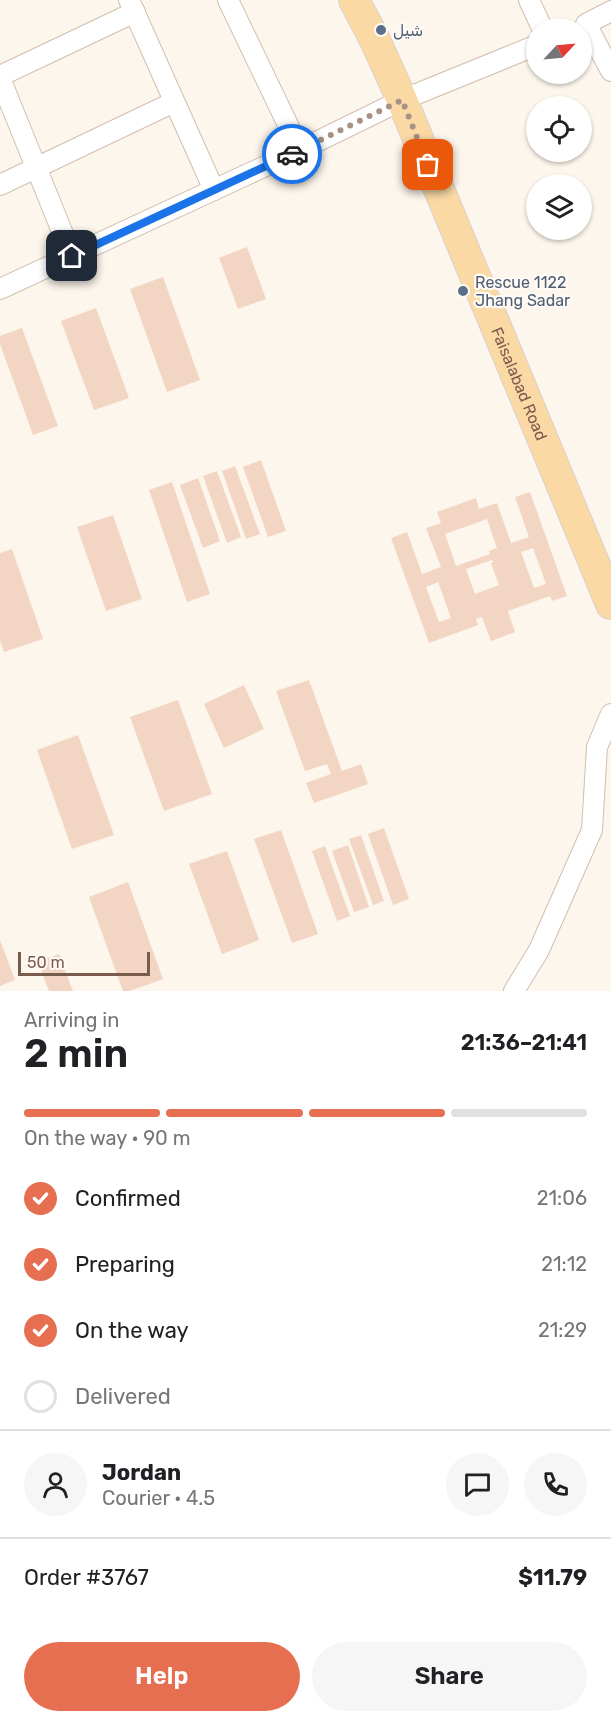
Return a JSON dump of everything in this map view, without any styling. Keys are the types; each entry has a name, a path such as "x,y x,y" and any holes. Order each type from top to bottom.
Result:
{"main road":[{"name":"Faisalabad Road","path":"354,0 402,100 611,604"}],"street":[{"path":"228,0 300,150"},
{"path":"529,0 537,18"},
{"path":"72,256 0,77 132,6 214,190"},
{"path":"592,20 611,11"},
{"path":"592,42 611,71"},
{"path":"0,289 300,150 402,100 526,49"},
{"path":"0,185 174,102"},
{"path":"514,991 538,950 592,831 597,747 611,714"}],"building":[{"path":"247,247 266,299 238,309 219,258"},
{"path":"163,277 200,380 167,392 130,289"},
{"path":"96,308 129,398 94,410 61,321"},
{"path":"22,328 58,426 33,435 0,344 0,336"},
{"path":"261,460 286,531 268,537 243,467"},
{"path":"235,466 260,534 246,539 222,471"},
{"path":"217,471 241,537 227,543 203,476"},
{"path":"198,478 220,541 203,548 180,485"},
{"path":"172,482 210,594 187,602 149,490"},
{"path":"530,492 567,596 552,601 550,596 508,611 515,632 491,641 482,617 476,619 478,625 429,643 391,538 407,532 422,574 441,567 426,528 441,523 437,512 476,498 479,509 497,503 511,543 529,537 515,497","holes":["487,519 497,548 489,551 490,554 456,566 445,534","533,548 546,584 534,588 521,552","492,560 499,585 475,594 466,569","438,582 451,618 439,622 426,587"]},
{"path":"113,515 142,599 106,611 77,527"},
{"path":"12,549 43,639 4,652 0,641 0,553"},
{"path":"309,680 342,771 361,764 368,784 314,803 306,783 331,774 327,764 305,771 276,691"},
{"path":"244,685 264,729 224,748 204,704"},
{"path":"178,700 212,794 164,811 130,717"},
{"path":"78,735 114,835 72,849 37,750"},
{"path":"384,828 409,899 393,905 368,834"},
{"path":"281,830 318,934 292,943 254,839"},
{"path":"361,835 384,901 373,905 349,839"},
{"path":"348,845 369,907 354,912 332,851"},
{"path":"325,846 350,916 337,921 312,851"},
{"path":"227,851 259,940 222,954 189,864"},
{"path":"128,882 163,979 130,991 123,991 89,897"},
{"path":"0,940 15,980 0,986"},
{"path":"59,954 73,991 49,991 38,962"}],"way so far":[{"path":"292,154 402,100 428,165"}],"place":[{"name":"شیل","path":"381,30"},
{"name":"Rescue 1122 Jhang Sadar","path":"463,291"}],"route":[{"path":"72,256 292,154"}]}
